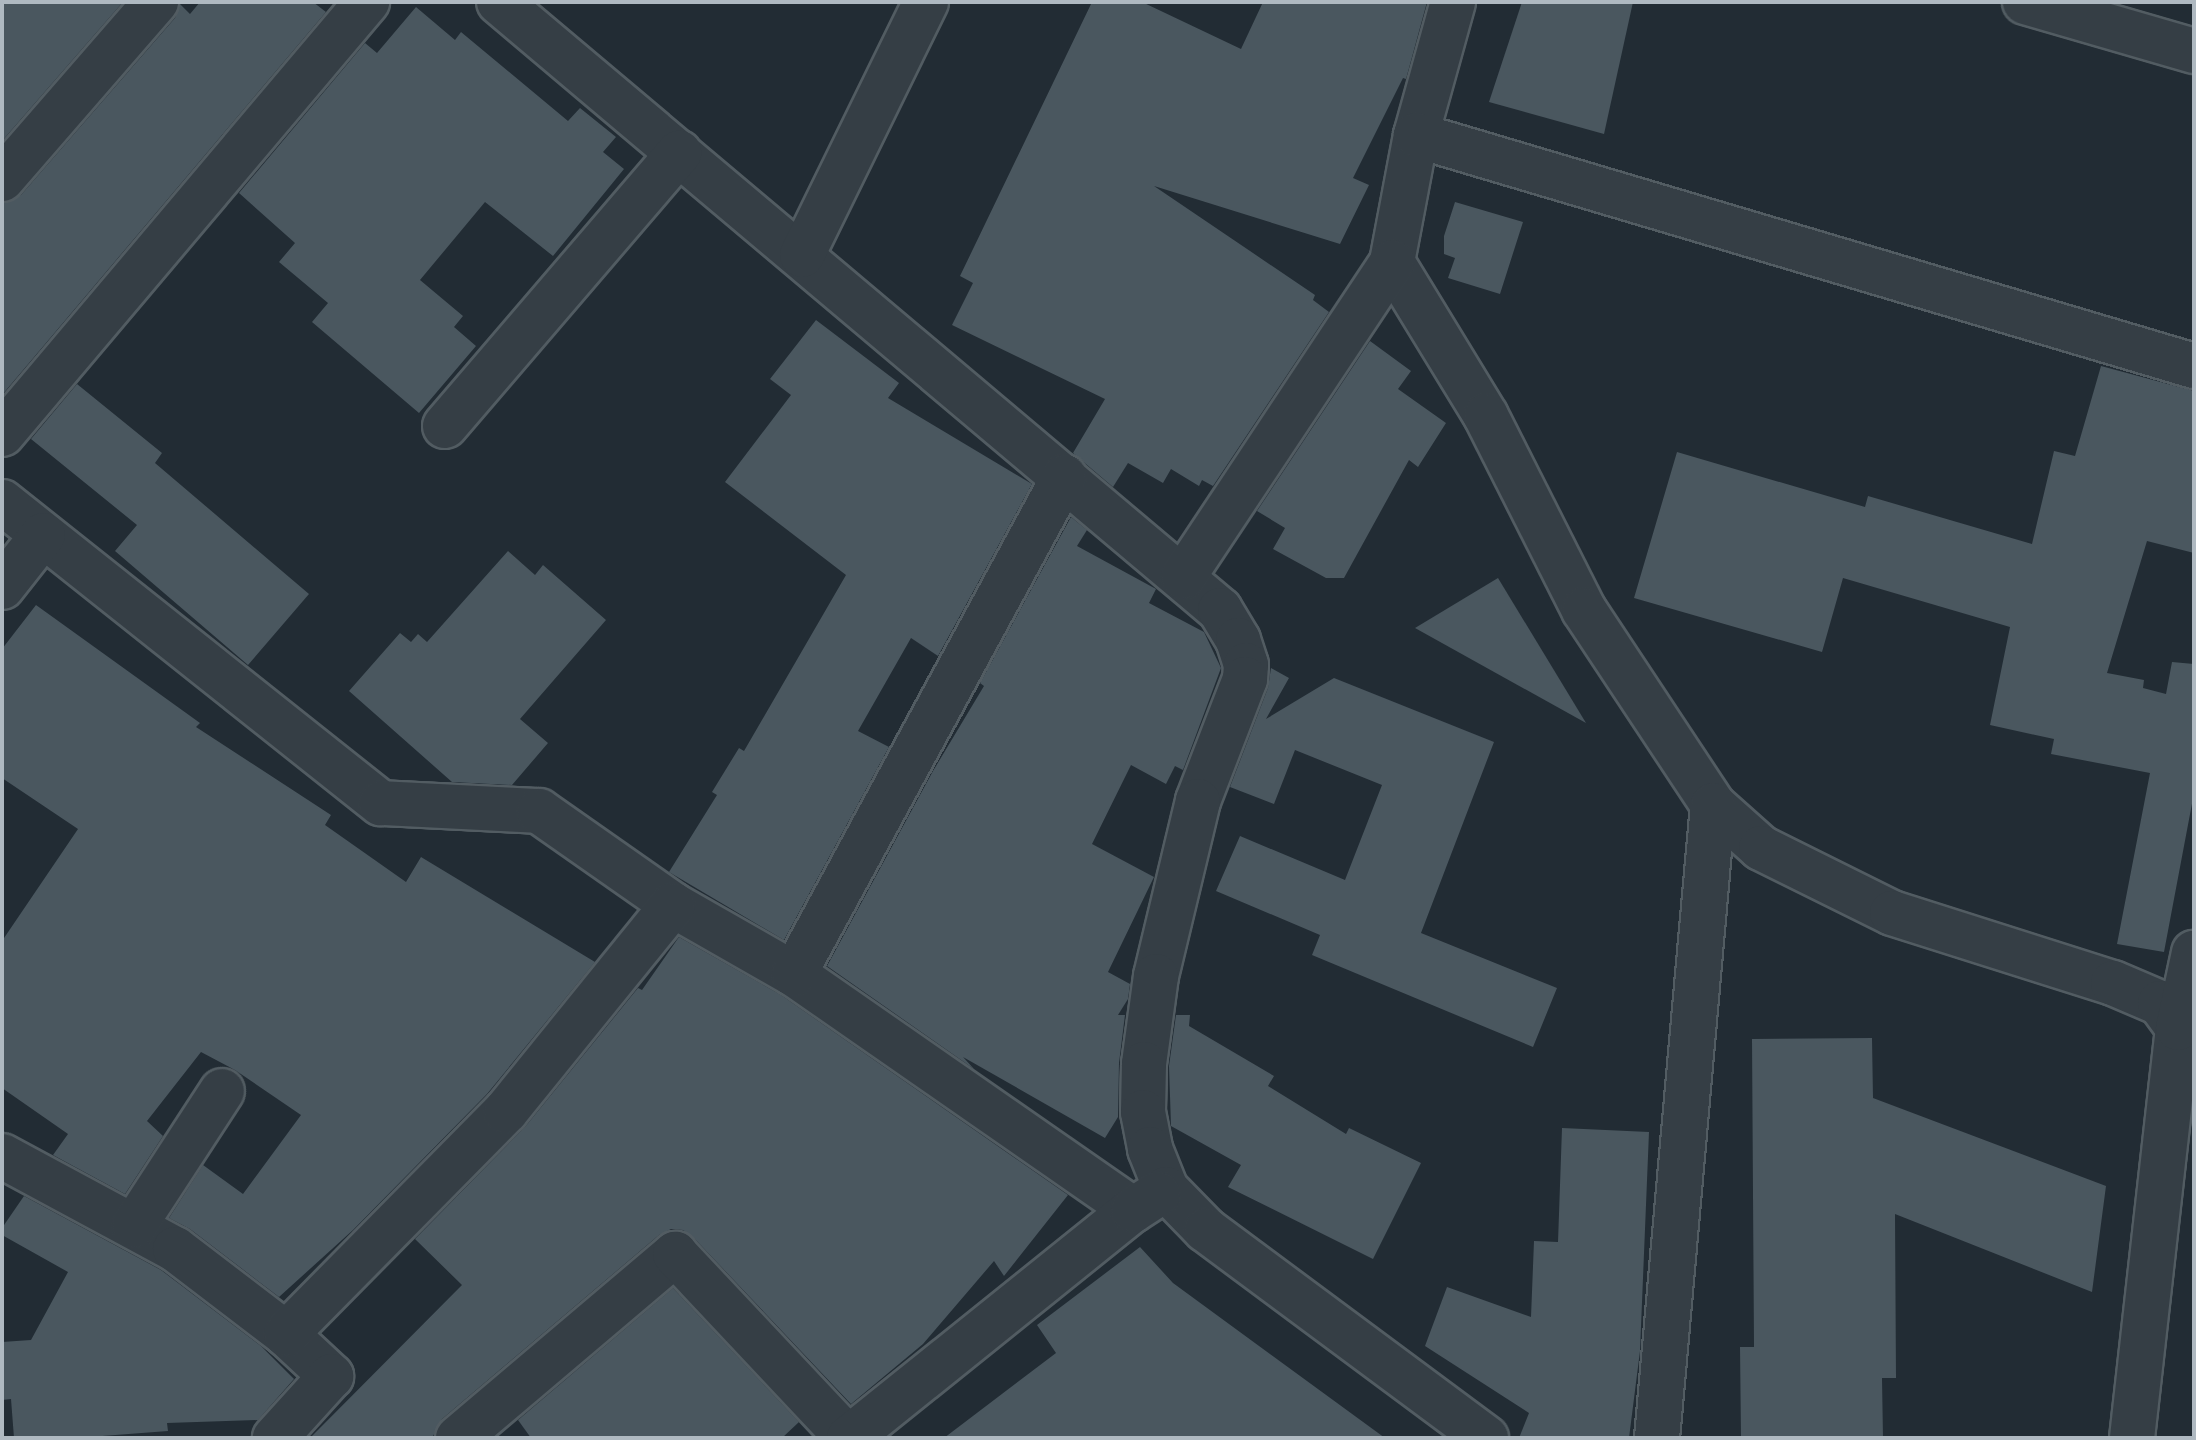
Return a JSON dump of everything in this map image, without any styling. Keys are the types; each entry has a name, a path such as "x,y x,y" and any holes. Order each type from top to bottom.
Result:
{"street":[{"path":"2,179 156,2"},
{"path":"2,434 367,2"},
{"path":"499,2 1183,577 1220,610 1238,640 1246,665 1245,679 1198,801 1156,976 1144,1064 1143,1112 1150,1149 1150,1199"},
{"path":"802,255 926,2"},
{"path":"2025,2 2194,51"},
{"path":"1183,577 1392,262 1416,135 1448,4"},
{"path":"1416,135 2194,366"},
{"path":"445,426 679,153"},
{"path":"1392,262 1486,416 1584,610 1713,805 1761,848 1892,913 2113,983 2160,1003 2178,1028"},
{"path":"794,974 1064,477"},
{"path":"2,502 381,803 539,811 673,905 794,974 1150,1199 1206,1230 1486,1438"},
{"path":"2,587 43,535"},
{"path":"1657,1438 1713,805"},
{"path":"286,1334 506,1111 673,905"},
{"path":"2132,1438 2178,1028 2194,953"},
{"path":"134,1226 222,1091"},
{"path":"2,1156 175,1249 286,1334 331,1376 275,1438"},
{"path":"458,1438 675,1254 848,1438 1150,1199"}],"building":[{"path":"2,2 123,2 2,141"},
{"path":"200,2 313,2 326,12 2,395 2,203 21,195 175,18 180,4 190,14"},
{"path":"1092,2 1142,2 1241,49 1263,2 1427,2 1406,79 1403,78 1353,178 1369,185 1340,244 1154,186 1315,295 1313,300 1329,312 1213,486 1202,480 1199,486 1171,469 1163,483 1128,463 1113,487 1073,453 1105,399 952,325 973,283 960,276"},
{"path":"1522,2 1633,2 1604,134 1489,102"},
{"path":"416,7 455,40 461,32 568,121 580,108 616,137 603,152 624,169 553,256 485,202 420,280 463,316 454,327 476,346 419,413 312,322 328,303 279,262 295,243 239,193 365,43 377,53"},
{"path":"1455,202 1523,222 1500,294 1448,278 1455,258 1444,254 1444,236"},
{"path":"816,320 899,383 888,398 1032,484 938,656 911,638 858,731 889,747 784,940 669,872 717,795 712,792 739,748 744,751 846,575 725,482 791,395 770,379"},
{"path":"1370,341 1411,371 1398,389 1446,423 1418,467 1409,460 1344,578 1326,578 1273,549 1285,528 1257,511"},
{"path":"2101,366 2194,391 2194,553 2147,541 2107,673 2144,680 2143,688 2166,694 2172,662 2194,664 2194,793 2164,952 2117,944 2150,773 2051,754 2054,739 1990,725 2010,627 1843,578 1822,652 1634,598 1677,452 1865,507 1868,496 2032,544 2054,451 2075,456"},
{"path":"77,384 162,453 155,463 309,594 248,665 115,551 137,525 31,439"},
{"path":"1071,517 1087,530 1077,546 1156,589 1149,603 1204,632 1221,668 1183,770 1175,766 1166,784 1131,765 1092,844 1154,877 1108,972 1130,984 1128,999 1118,1015 1125,1015 1119,1063 1118,1117 1105,1138 963,1057 974,1069 827,966 933,771 984,686 980,683"},
{"path":"508,551 535,575 543,565 606,620 520,719 548,743 512,785 452,782 349,691 400,633 411,642 418,634 427,642"},
{"path":"1498,578 1586,723 1415,628"},
{"path":"36,605 200,723 196,727 331,815 325,825 406,882 421,857 595,962 487,1094 353,1230 279,1297 190,1229 169,1218 203,1165 243,1194 301,1115 235,1070 201,1052 147,1121 163,1136 125,1194 53,1155 68,1134 2,1088 2,941 78,829 2,778 2,649"},
{"path":"1271,668 1289,678 1266,719 1334,678 1494,742 1421,933 1557,988 1533,1047 1312,955 1320,935 1216,891 1240,836 1345,880 1382,785 1295,750 1274,804 1230,787 1268,688"},
{"path":"679,937 781,995 1068,1195 1004,1276 994,1261 923,1344 851,1404 693,1237 683,1230 671,1229 659,1235 442,1419 432,1438 310,1438 462,1285 415,1239 525,1127 638,988 642,990"},
{"path":"1176,1015 1190,1015 1189,1026 1274,1076 1268,1086 1346,1134 1349,1128 1421,1163 1373,1259 1228,1187 1241,1165 1171,1126 1169,1066"},
{"path":"1872,1038 1873,1098 2106,1186 2092,1292 1895,1214 1896,1378 1882,1378 1883,1438 1741,1438 1740,1347 1754,1347 1752,1039"},
{"path":"1562,1128 1649,1132 1640,1351 1629,1438 1519,1438 1529,1413 1425,1346 1447,1287 1531,1317 1534,1241 1558,1242"},
{"path":"24,1196 161,1270 261,1346 294,1379 258,1420 167,1423 168,1431 76,1438 14,1438 11,1399 2,1400 2,1342 31,1340 68,1272 2,1235 2,1228"},
{"path":"1140,1247 1173,1283 1385,1438 944,1438 1056,1353 1037,1325"},
{"path":"673,1288 799,1422 782,1438 531,1438 518,1420"}]}
